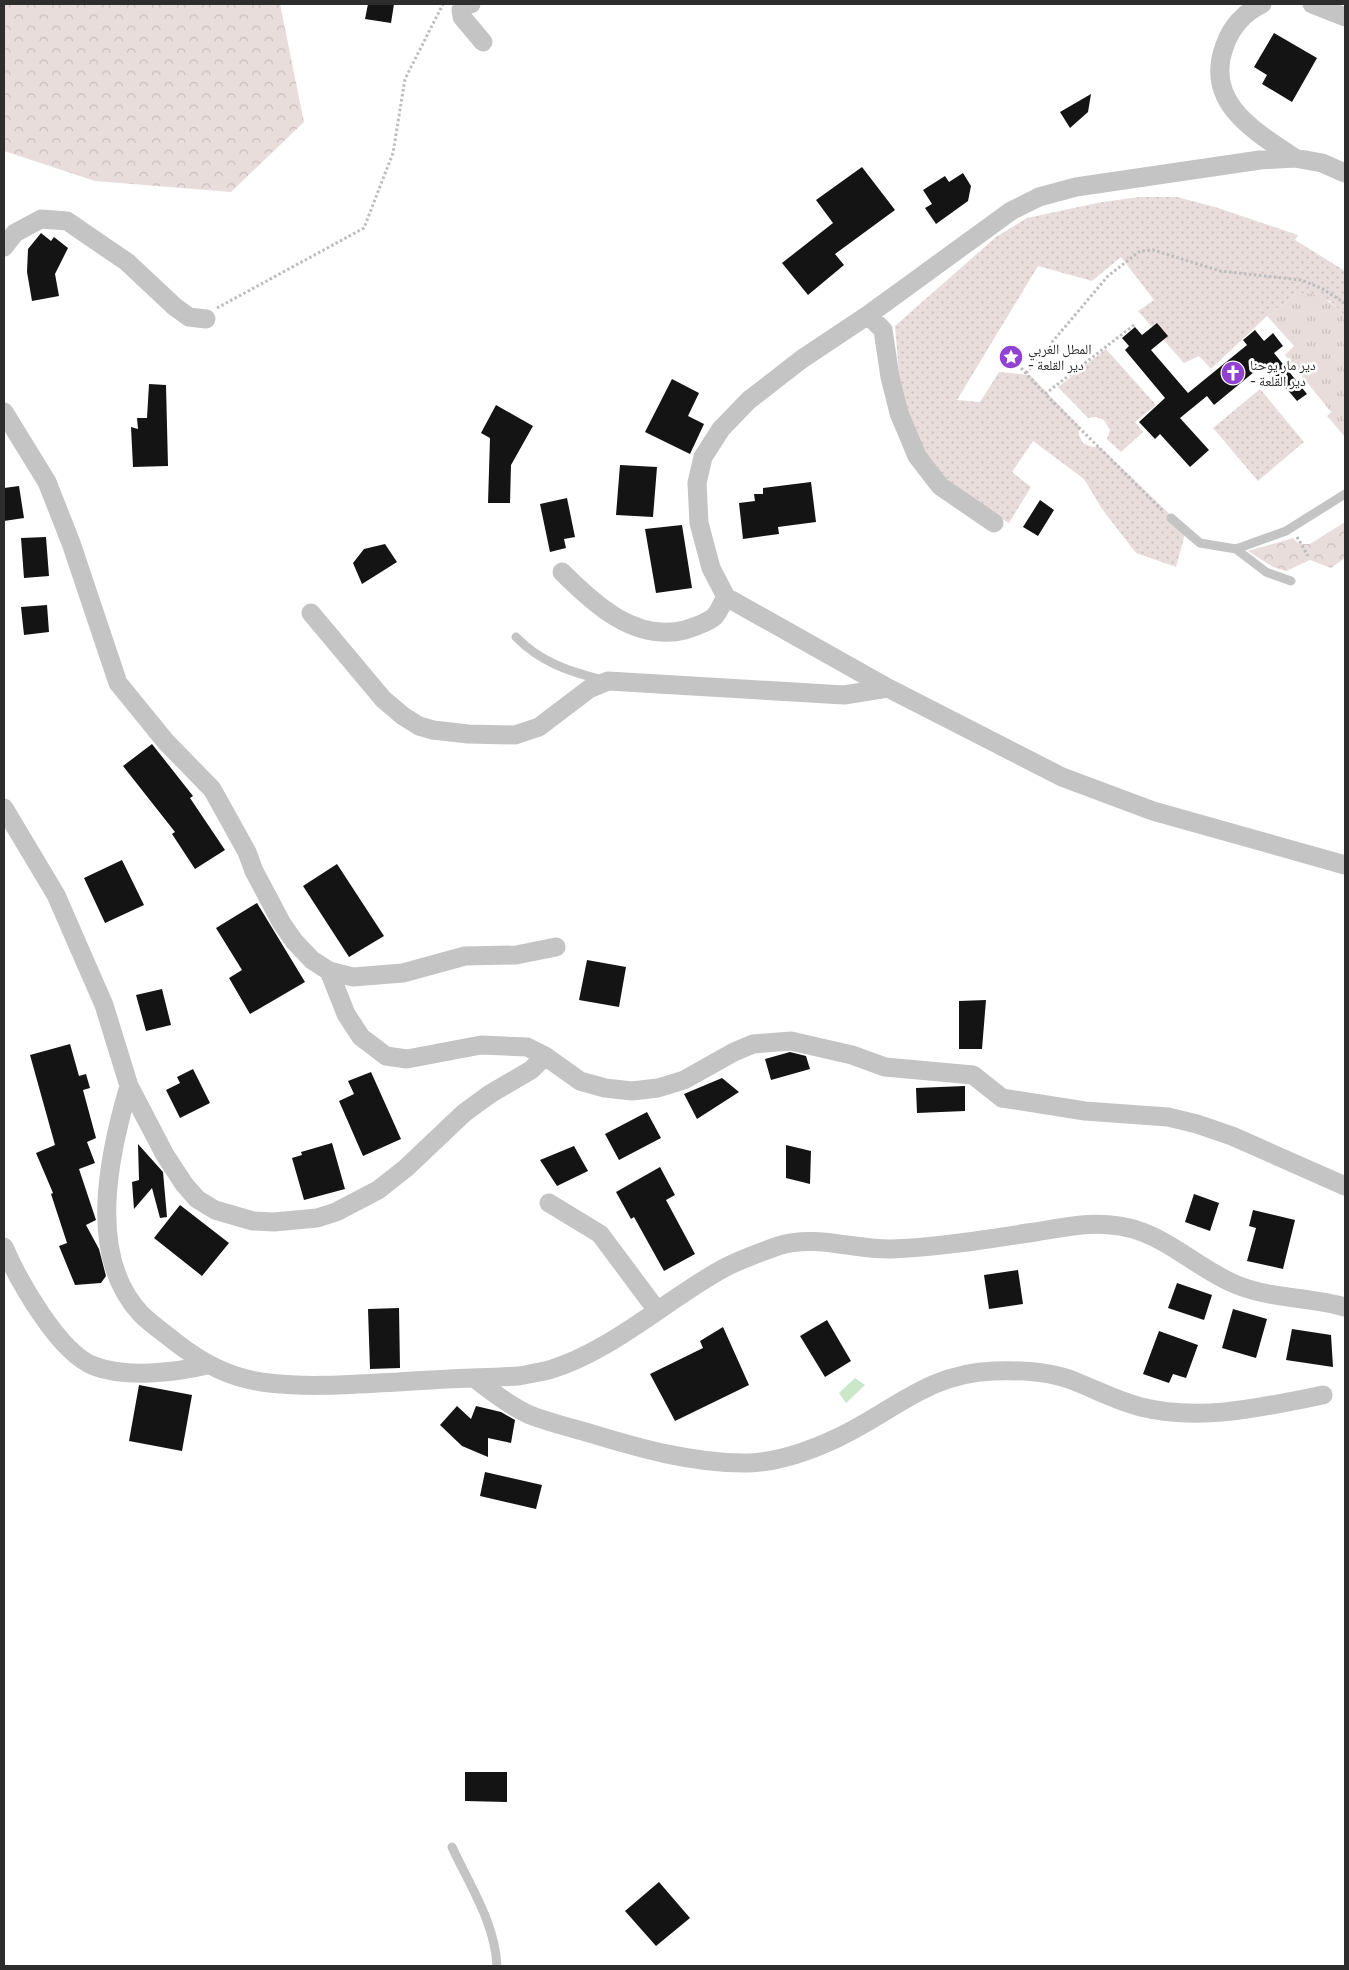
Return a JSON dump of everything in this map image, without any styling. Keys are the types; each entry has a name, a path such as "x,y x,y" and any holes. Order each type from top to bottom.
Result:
{"street":[{"path":"472,4 465,5 460,10 462,17 483,42"},
{"path":"1262,4 1250,10 1227,38 1221,54 1220,84 1231,107 1242,118 1266,139 1295,158"},
{"path":"1312,4 1345,17"},
{"path":"1345,173 1322,163 1295,158 1260,160 1076,187 1039,198 1011,211 868,315 802,359 749,400 721,429 703,457 697,483 699,523 712,568 726,597 888,688 1062,777 1153,811 1345,865"},
{"path":"4,247 15,233 41,219 67,221 127,262 175,307 189,317 202,318"},
{"path":"868,315 883,330 890,378 899,413 917,456 940,486 994,523"},
{"path":"4,412 47,482 118,683 166,742 212,789 247,852 254,871 281,922 294,941 312,960 329,971 353,977 403,974 465,956 516,955 556,947"},
{"path":"562,572 586,596 605,611 626,623 659,632 674,632 703,624 714,617 726,597"},
{"path":"311,613 383,699 403,716 419,726 433,730 468,734 515,735 539,727 582,694 608,681 844,695 888,688"},
{"path":"4,808 56,894 104,1005 129,1086 165,1155 184,1184 197,1199 215,1210 253,1221 294,1221 318,1218 336,1212 378,1190 406,1168 464,1113 490,1094 531,1070 546,1056"},
{"path":"329,971 346,1014 361,1038 386,1056 407,1059 489,1045 527,1047 546,1056 580,1081 605,1088 632,1090 658,1088 684,1080 734,1052 753,1044 791,1041 852,1055 886,1068 974,1075 1002,1098 1086,1111 1168,1118 1197,1124 1232,1136 1345,1186"},
{"path":"129,1086 112,1145 108,1182 107,1213 110,1246 116,1269 123,1288 141,1314 207,1365 236,1377 288,1384 328,1386 519,1376 550,1370 579,1358 610,1341 656,1309 719,1270 780,1245 837,1242 862,1248 931,1246 1088,1223 1142,1230 1237,1285 1269,1294 1345,1307"},
{"path":"549,1203 600,1234 656,1309"},
{"path":"4,1247 21,1282 38,1310 78,1357 92,1366 112,1372 169,1372 207,1365"},
{"path":"474,1378 497,1396 530,1414 575,1429 619,1442 672,1454 710,1461 751,1463 793,1456 836,1439 930,1384 956,1375 992,1371 1035,1371 1073,1380 1107,1397 1140,1407 1174,1413 1232,1412 1323,1395"}],"lane":[{"path":"1236,549 1286,531 1345,494"},
{"path":"1168,516 1200,543 1236,549 1266,572 1291,581"},
{"path":"516,637 530,652 569,672 608,681"},
{"path":"452,1847 471,1889 489,1921 497,1966"}],"path":[{"path":"202,318 364,228 394,153 405,80 442,4"},
{"path":"1026,373 1108,276 1140,251 1154,250 1220,271 1300,280 1321,288 1345,303"},
{"path":"1045,394 1134,325"},
{"path":"1011,356 1045,394 1168,516"},
{"path":"1302,543 1308,556"}],"green space":[{"path":"4,4 280,4 304,122 231,192 95,181 4,151"},
{"path":"1140,197 1177,197 1215,207 1298,235 1295,240 1345,271 1345,316 1330,301 1296,295 1267,316 1211,369 1199,356 1184,363 1138,311 1154,300 1121,257 1092,281 1038,266 957,400 980,402 999,372 1030,375 1079,426 1079,435 1083,443 1092,447 1100,447 1186,530 1176,567 1136,553 1102,509 1084,479 1033,441 1012,472 1031,487 1009,523 949,488 926,463 901,398 895,326 996,237 1027,218 1102,202"},
{"path":"1305,293 1327,300 1345,316 1345,437 1327,416 1331,412 1285,355 1294,346 1267,316 1296,295"},
{"path":"1106,349 1156,405 1135,422 1143,432 1121,452 1107,439 1110,430 1104,420 1096,417 1088,418 1058,387"},
{"path":"1260,389 1304,442 1258,481 1213,428"},
{"path":"1345,522 1345,558 1331,568 1310,560 1286,571 1273,567 1248,551 1293,538 1299,544 1310,544"}],"shaded area":[{"path":"855,1378 865,1385 846,1403 839,1393"}],"building":[{"path":"368,4 394,4 391,23 365,19"},
{"path":"1274,33 1317,58 1292,102 1262,84 1267,75 1254,67"},
{"path":"1091,94 1088,112 1070,128 1060,112"},
{"path":"862,167 895,210 835,254 844,265 808,295 782,263 833,223 816,200"},
{"path":"963,173 971,186 968,201 936,224 925,208 932,204 923,190 945,176 949,182"},
{"path":"41,233 51,241 54,237 68,248 55,274 59,296 32,301 27,272 28,249"},
{"path":"1157,323 1168,336 1151,350 1188,393 1247,345 1243,340 1255,330 1264,341 1273,333 1283,346 1274,353 1307,394 1297,401 1265,363 1214,405 1207,396 1180,418 1209,450 1190,467 1160,434 1155,439 1139,422 1165,398 1125,350 1129,346 1122,338 1135,327 1142,335"},
{"path":"672,379 699,393 688,416 704,424 690,454 645,432"},
{"path":"149,384 166,385 168,466 133,467 131,427 138,429 137,418 147,418"},
{"path":"496,405 533,426 511,465 510,503 488,503 490,438 481,433"},
{"path":"620,465 657,467 653,517 616,515"},
{"path":"811,482 816,522 778,527 779,534 743,539 739,503 755,501 754,494 763,494 763,488"},
{"path":"19,486 24,518 4,521 4,488"},
{"path":"567,498 575,537 564,539 566,548 550,552 540,504"},
{"path":"1040,500 1054,510 1038,536 1023,527"},
{"path":"682,525 692,588 656,593 645,529"},
{"path":"46,537 49,576 24,578 21,538"},
{"path":"385,544 397,562 362,584 353,563 364,549"},
{"path":"47,605 49,632 24,635 21,607"},
{"path":"152,744 193,796 190,798 225,850 195,869 172,834 175,832 123,766"},
{"path":"122,860 144,905 105,923 84,878"},
{"path":"337,864 384,936 349,957 303,886"},
{"path":"257,903 305,982 250,1014 229,978 242,970 216,928"},
{"path":"587,960 626,967 619,1007 579,1000"},
{"path":"162,989 171,1025 146,1031 136,995"},
{"path":"986,1000 982,1049 959,1049 959,1001"},
{"path":"70,1044 79,1076 86,1074 90,1088 83,1090 96,1138 87,1142 95,1163 79,1169 96,1220 86,1225 99,1249 106,1276 101,1283 75,1285 59,1246 67,1243 51,1194 53,1193 36,1153 55,1145 30,1055"},
{"path":"790,1052 806,1056 810,1069 771,1080 765,1059"},
{"path":"193,1069 210,1103 180,1118 166,1090 180,1083 177,1077"},
{"path":"371,1072 401,1139 363,1156 339,1101 354,1094 348,1081"},
{"path":"722,1078 739,1092 697,1119 684,1094"},
{"path":"965,1086 965,1111 917,1113 916,1088"},
{"path":"647,1112 661,1138 619,1160 605,1134"},
{"path":"332,1143 345,1189 304,1200 292,1158 302,1155 301,1152"},
{"path":"138,1144 163,1172 167,1217 160,1218 152,1188 134,1209 132,1182 139,1180"},
{"path":"786,1145 811,1151 810,1184 786,1178"},
{"path":"574,1146 588,1171 557,1186 540,1160"},
{"path":"660,1167 675,1195 666,1200 695,1254 664,1271 634,1217 631,1219 616,1192"},
{"path":"1194,1194 1219,1203 1210,1231 1185,1222"},
{"path":"180,1205 229,1243 202,1276 154,1238"},
{"path":"1253,1210 1295,1220 1283,1269 1247,1261 1256,1228 1249,1226"},
{"path":"1018,1270 1023,1304 989,1309 984,1275"},
{"path":"1177,1283 1212,1295 1204,1320 1168,1308"},
{"path":"399,1308 400,1368 370,1369 368,1309"},
{"path":"1233,1309 1267,1319 1256,1358 1222,1348"},
{"path":"827,1320 851,1361 825,1377 800,1336"},
{"path":"723,1327 749,1385 675,1421 650,1374 703,1348 700,1341"},
{"path":"1292,1329 1331,1335 1333,1367 1286,1360"},
{"path":"1159,1331 1198,1345 1186,1378 1173,1374 1169,1383 1143,1374"},
{"path":"139,1385 192,1395 182,1451 129,1441"},
{"path":"457,1406 471,1419 476,1406 501,1412 515,1420 511,1443 488,1438 488,1457 462,1446 440,1425"},
{"path":"485,1472 542,1485 536,1509 480,1496"},
{"path":"465,1772 507,1772 507,1802 465,1801"},
{"path":"659,1882 690,1918 656,1946 625,1911"}],"place":[{"name":"المطل الغربي - دير القلعة","path":"1011,357"},
{"name":"دير مار يوحنا - دير القلعة","path":"1233,373"}]}
